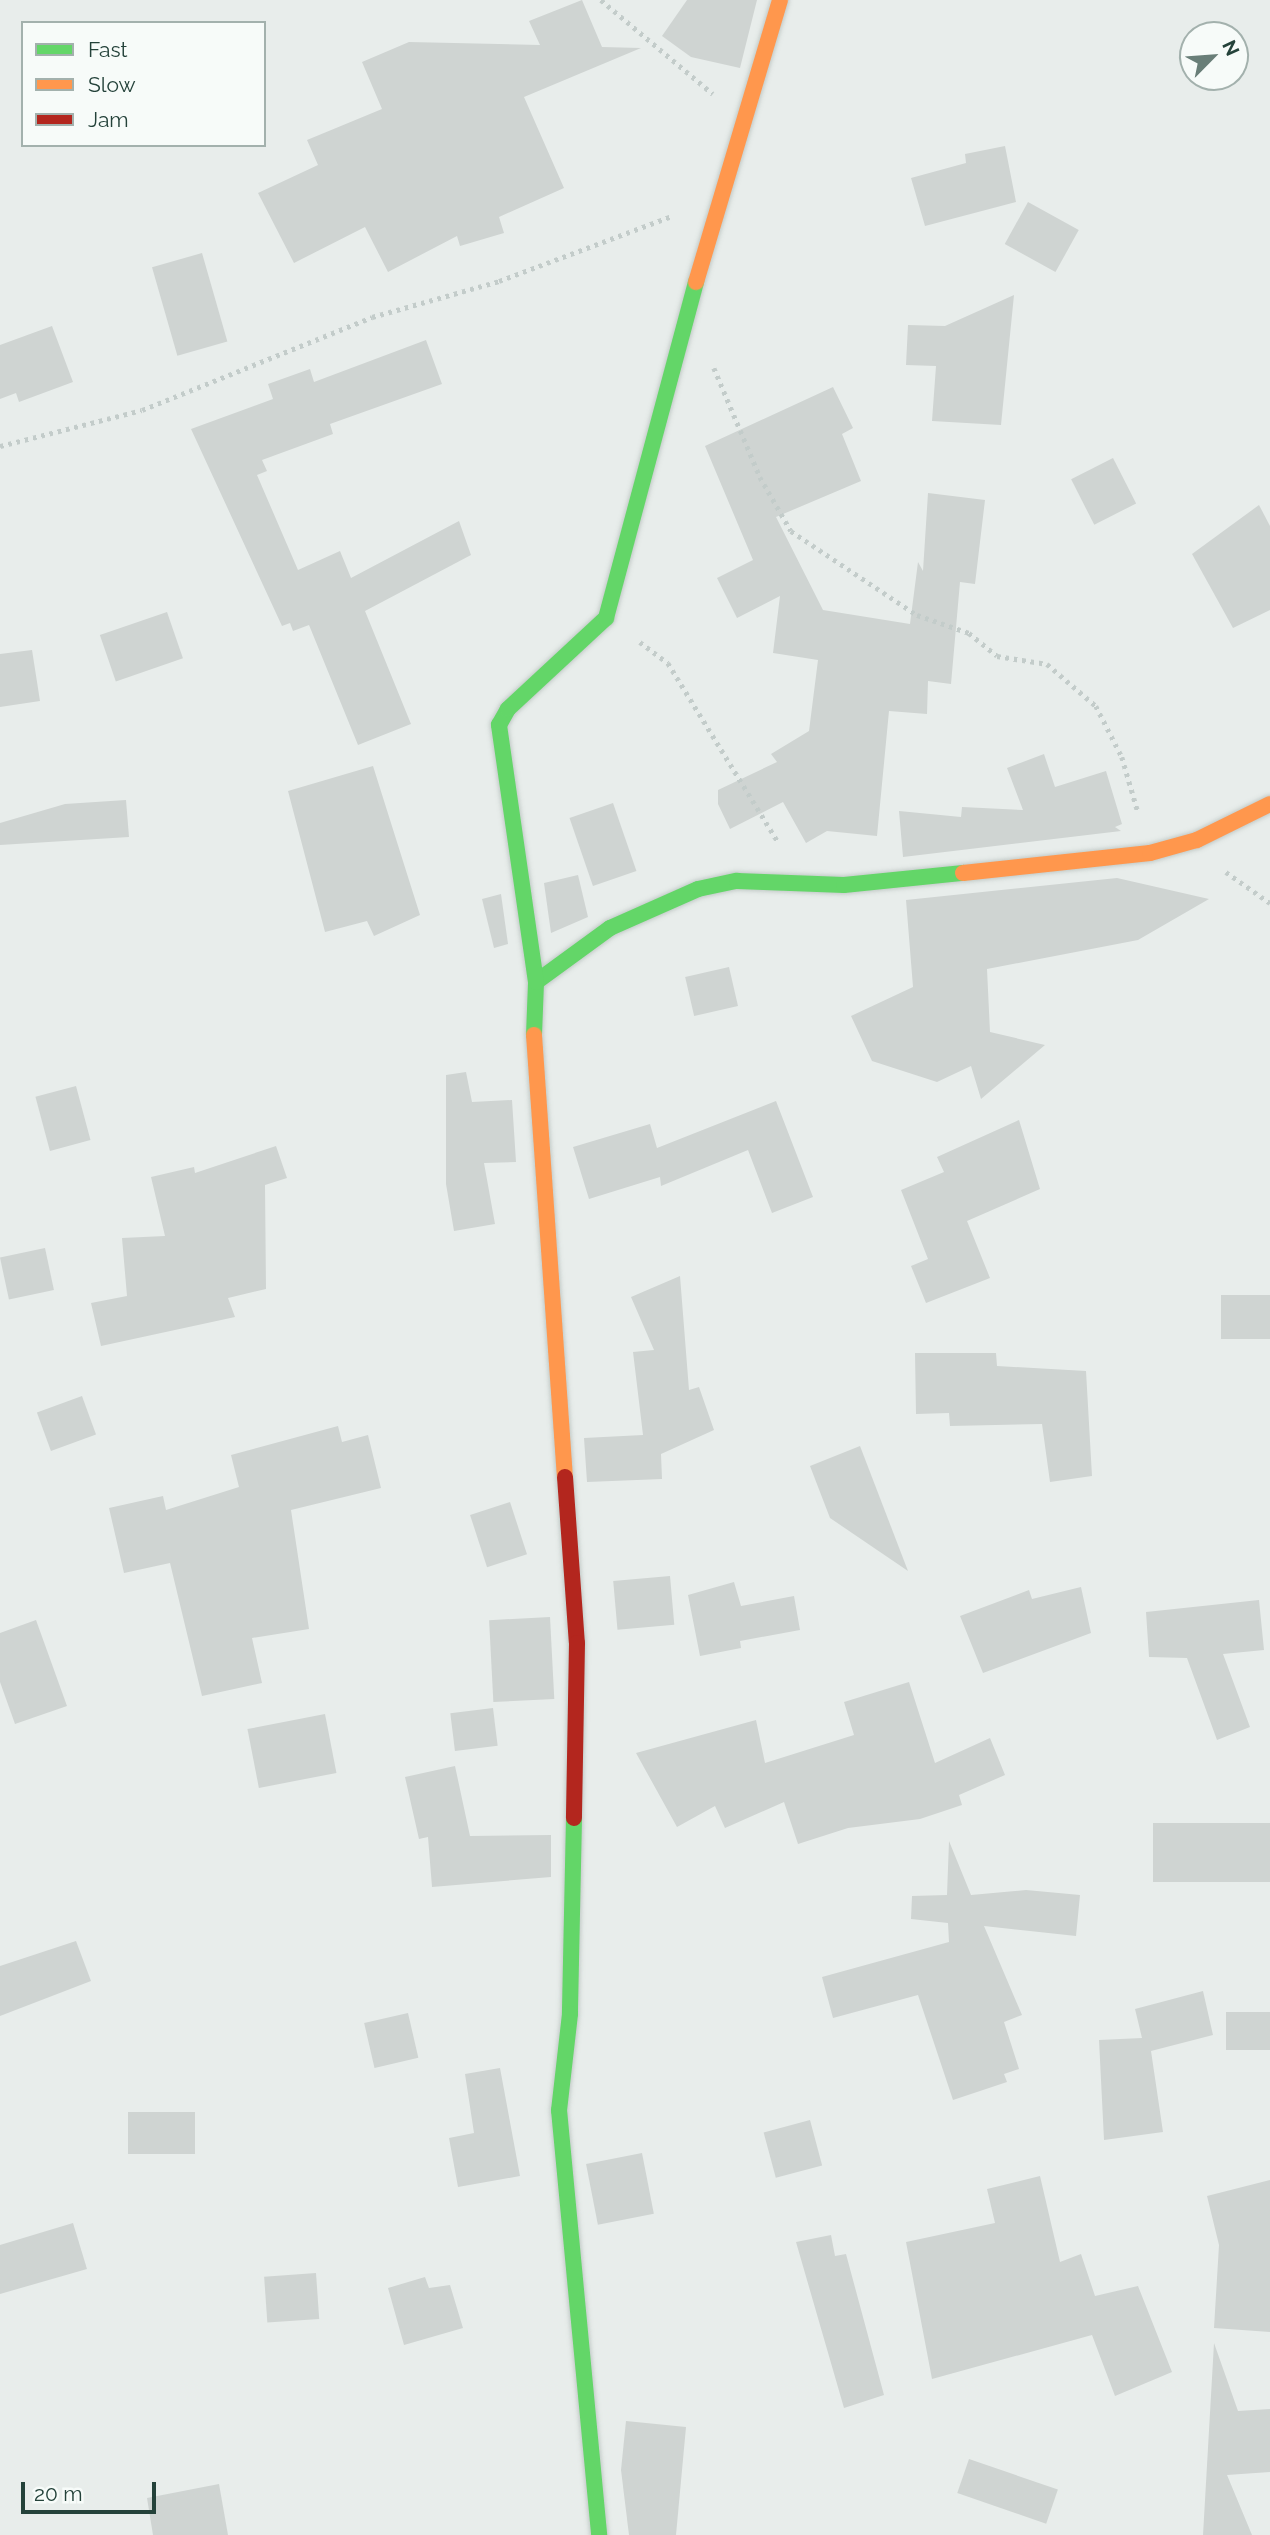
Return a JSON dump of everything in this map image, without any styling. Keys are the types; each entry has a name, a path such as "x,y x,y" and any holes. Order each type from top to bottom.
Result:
{"street":[{"path":"599,2535 559,2110 570,2014 578,1643 534,1045 536,982 499,725 508,709 606,618 674,347 721,193 751,113 779,0"},
{"path":"536,982 610,928 677,897 737,881 802,884 1027,870 1150,853 1197,840 1270,804"}],"path":[{"path":"601,0 703,90 751,113"},
{"path":"0,446 142,410 372,317 499,281 721,193"},
{"path":"674,347 709,357 760,477 791,531 917,615 969,633 997,656 1048,664 1096,706 1122,757 1150,853"},
{"path":"606,618 668,663 802,884"}],"building":[{"path":"582,0 602,47 641,48 524,97 564,188 499,217 504,233 460,246 457,236 388,272 365,227 294,263 258,193 318,165 307,140 382,109 362,62 409,42 540,45 529,21"},
{"path":"687,0 757,0 740,68 691,57 662,36"},
{"path":"1005,146 1016,202 925,226 911,178 966,163 965,154"},
{"path":"1028,202 1079,230 1055,272 1005,244"},
{"path":"202,253 227,341 177,356 152,267"},
{"path":"1014,295 1001,425 932,421 936,366 906,365 908,325 945,326"},
{"path":"52,326 73,382 19,402 16,393 0,399 0,345"},
{"path":"426,340 442,384 330,424 333,434 262,460 267,471 257,475 298,570 340,551 351,578 459,521 471,555 365,611 411,724 358,745 309,625 293,631 290,623 282,626 191,429 273,399 268,384 310,369 314,382"},
{"path":"833,387 853,428 842,434 861,481 776,517 823,610 910,624 918,562 923,571 928,493 985,500 975,584 960,582 951,684 928,681 927,714 889,711 877,836 827,831 806,843 783,802 730,829 718,804 718,790 777,762 771,754 809,731 818,660 773,653 780,596 737,618 717,578 753,560 705,446"},
{"path":"1113,458 1136,503 1094,525 1071,479"},
{"path":"1259,505 1270,526 1270,610 1233,628 1192,554"},
{"path":"167,612 183,658 116,681 100,635"},
{"path":"32,650 40,701 0,707 0,654"},
{"path":"1044,754 1055,787 1106,771 1122,824 1115,827 1121,831 903,857 899,811 961,817 962,807 1023,810 1007,768"},
{"path":"373,766 420,915 374,936 367,921 325,932 288,791"},
{"path":"126,800 129,837 0,845 0,823 65,804"},
{"path":"613,803 636,871 593,886 570,818"},
{"path":"578,875 588,917 551,933 544,883"},
{"path":"1117,878 1209,899 1138,940 987,969 990,1032 1045,1045 981,1099 971,1066 937,1082 872,1061 851,1016 913,987 906,900"},
{"path":"501,894 508,944 494,948 482,899"},
{"path":"729,967 738,1006 694,1016 685,977"},
{"path":"466,1072 472,1102 512,1100 516,1162 484,1163 495,1224 454,1231 446,1184 446,1075"},
{"path":"76,1086 90,1140 50,1151 35,1097"},
{"path":"776,1101 813,1197 772,1213 748,1150 661,1186 660,1177 589,1199 573,1147 650,1124 657,1148"},
{"path":"1019,1120 1040,1189 967,1221 990,1278 926,1303 911,1266 928,1259 901,1190 944,1172 937,1157"},
{"path":"276,1146 287,1178 265,1185 266,1289 228,1298 235,1317 101,1346 91,1303 127,1296 122,1238 165,1236 151,1177 194,1167 195,1173"},
{"path":"45,1248 54,1290 9,1300 0,1258"},
{"path":"680,1276 689,1390 699,1387 714,1430 661,1454 662,1479 587,1482 584,1438 643,1435 633,1352 654,1350 631,1297"},
{"path":"1221,1295 1270,1295 1270,1339 1221,1339"},
{"path":"915,1353 996,1353 997,1366 1086,1371 1092,1476 1050,1482 1042,1424 950,1426 949,1413 916,1414"},
{"path":"82,1396 96,1435 51,1451 37,1412"},
{"path":"338,1426 342,1442 368,1435 381,1488 291,1510 309,1629 252,1638 262,1683 202,1696 170,1563 124,1573 109,1508 163,1496 166,1510 239,1487 231,1455"},
{"path":"860,1446 908,1571 830,1518 810,1466"},
{"path":"510,1502 527,1554 487,1567 470,1515"},
{"path":"670,1576 674,1625 617,1630 613,1581"},
{"path":"734,1582 741,1606 794,1596 800,1630 740,1641 741,1648 700,1656 688,1595"},
{"path":"1081,1587 1091,1633 983,1673 960,1616 1029,1590 1032,1599"},
{"path":"1259,1600 1264,1650 1223,1654 1250,1727 1217,1740 1187,1658 1149,1657 1146,1612"},
{"path":"550,1617 554,1699 493,1702 489,1620"},
{"path":"36,1620 67,1706 15,1724 0,1682 0,1633"},
{"path":"909,1682 935,1763 990,1738 1005,1775 959,1795 962,1805 920,1819 848,1828 798,1844 784,1802 725,1828 715,1806 677,1827 636,1753 756,1720 765,1763 854,1735 844,1702"},
{"path":"493,1708 498,1746 455,1751 450,1713"},
{"path":"325,1714 336,1773 259,1788 247,1729"},
{"path":"455,1766 470,1836 551,1835 551,1877 432,1887 428,1837 419,1839 405,1777"},
{"path":"1153,1823 1270,1823 1270,1882 1153,1882"},
{"path":"949,1841 971,1895 1026,1890 1080,1895 1076,1936 984,1926 1022,2015 1004,2022 1019,2069 1004,2074 1007,2082 953,2100 918,1995 833,2018 822,1977 949,1942 948,1923 911,1919 912,1896 947,1895"},
{"path":"76,1941 91,1981 0,2016 0,1966"},
{"path":"1203,1991 1213,2035 1151,2051 1163,2132 1104,2140 1099,2040 1142,2038 1135,2009"},
{"path":"1226,2012 1270,2012 1270,2050 1226,2050"},
{"path":"408,2013 418,2058 375,2068 364,2023"},
{"path":"500,2068 520,2176 458,2187 449,2138 474,2133 465,2074"},
{"path":"128,2112 195,2112 195,2154 128,2154"},
{"path":"810,2120 822,2165 776,2178 764,2132"},
{"path":"642,2153 654,2214 598,2225 586,2164"},
{"path":"1040,2176 1060,2262 1081,2254 1095,2296 1138,2286 1172,2372 1115,2396 1092,2335 932,2379 906,2242 995,2223 987,2189"},
{"path":"1270,2180 1270,2332 1214,2328 1219,2245 1207,2196"},
{"path":"73,2223 87,2269 0,2294 0,2245"},
{"path":"831,2235 835,2256 846,2254 884,2395 844,2408 796,2242"},
{"path":"316,2273 319,2319 267,2323 264,2277"},
{"path":"425,2277 429,2288 450,2285 463,2328 404,2345 388,2288"},
{"path":"1214,2343 1238,2411 1270,2409 1270,2472 1227,2475 1252,2535 1203,2535"},
{"path":"626,2421 686,2427 676,2535 629,2535 621,2470"},
{"path":"969,2459 1058,2490 1046,2524 957,2493"},
{"path":"219,2484 228,2535 153,2535 147,2498"}],"traffic: fast":[{"path":"534,1035 536,982 499,725 508,709 606,618 696,282"},
{"path":"536,982 610,928 698,889 737,881 844,885 963,873"},
{"path":"574,1818 570,2014 559,2110 599,2535"}],"traffic: slow":[{"path":"696,282 780,0"},
{"path":"963,873 1150,853 1197,840 1270,804"},
{"path":"534,1035 565,1477"}],"traffic: jam":[{"path":"565,1477 577,1643 574,1818"}]}
